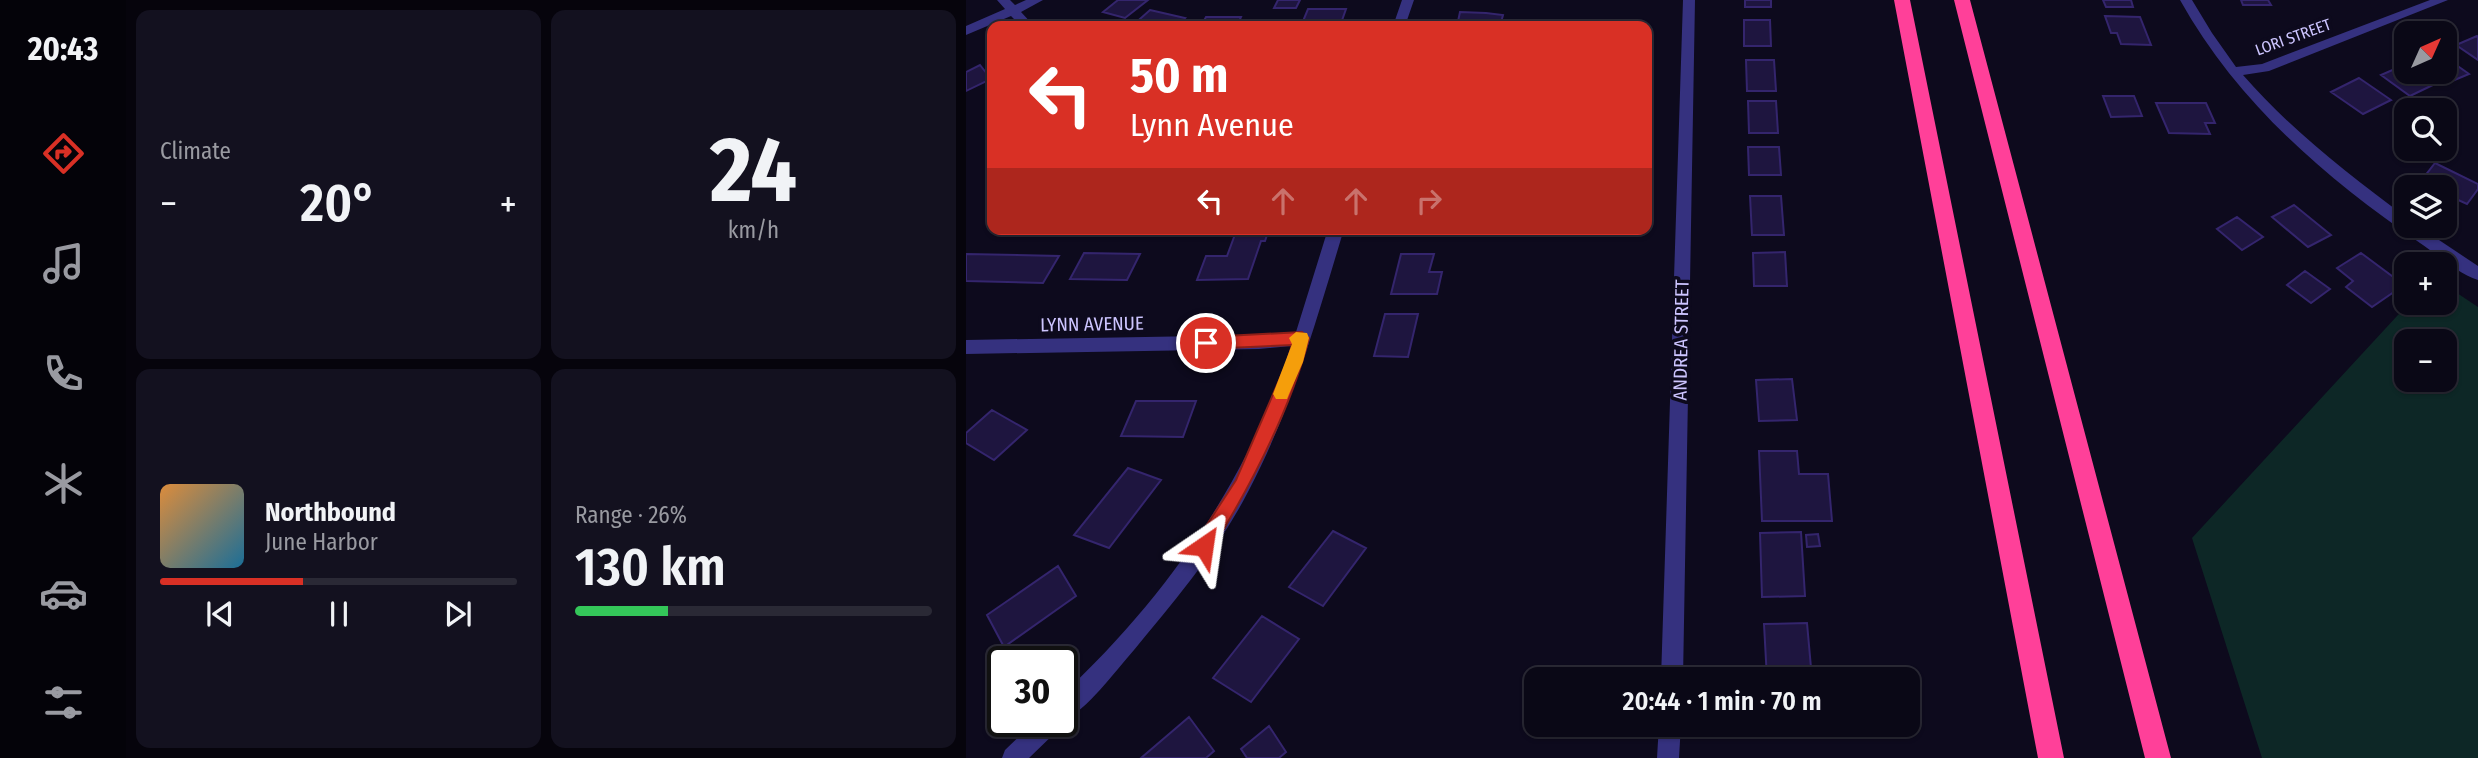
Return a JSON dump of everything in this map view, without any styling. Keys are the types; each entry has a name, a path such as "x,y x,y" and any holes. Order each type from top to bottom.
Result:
{"highway":[{"path":"1902,0 2051,758"},
{"path":"1962,0 2158,758"}],"street":[{"path":"1003,0 1023,21"},
{"path":"990,21 1037,0"},
{"path":"1401,21 1408,0"},
{"name":"ANDREA STREET","path":"1672,667 1689,0"},
{"path":"2186,0 2232,72 2302,145 2394,216"},
{"name":"LORI STREET","path":"2232,72 2264,68 2442,0"},
{"path":"966,31 987,22"},
{"path":"1078,695 1096,678 1191,566 1242,485 1295,362 1334,235"},
{"path":"2425,238 2478,274"},
{"name":"LYNN AVENUE","path":"966,347 1259,342 1302,338"},
{"path":"1013,758 1035,737"},
{"path":"1668,758 1669,737"}],"green space":[{"path":"2457,293 2478,307 2478,758 2262,758 2192,538 2398,315 2457,315"}],"building":[{"path":"1118,0 1148,0 1125,18 1103,12"},
{"path":"1278,0 1300,0 1296,8 1274,8"},
{"path":"1745,0 1771,0 1771,7 1745,7"},
{"path":"2103,0 2131,0 2133,7 2106,7"},
{"path":"2241,0 2268,0 2271,5 2243,5"},
{"path":"1308,9 1346,9 1342,21 1303,21"},
{"path":"1150,10 1185,18 1182,21 1138,21"},
{"path":"1460,12 1503,15 1501,21 1458,21"},
{"path":"2105,16 2140,17 2151,45 2121,44 2117,33 2111,33"},
{"path":"1206,17 1241,17 1239,21 1204,21"},
{"path":"1744,20 1770,20 1771,46 1744,46"},
{"path":"2477,36 2478,60 2457,46"},
{"path":"1746,60 1774,60 1776,91 1747,91"},
{"path":"980,65 987,74 987,81 966,91 966,72"},
{"path":"2457,66 2469,74 2457,79"},
{"path":"2394,69 2394,84 2435,84 2410,96 2381,75"},
{"path":"2359,78 2391,100 2363,114 2331,92"},
{"path":"2103,96 2134,96 2142,116 2111,117"},
{"path":"1748,101 1776,101 1778,133 1749,133"},
{"path":"2156,103 2206,103 2215,123 2205,123 2210,134 2169,133"},
{"path":"1748,147 1779,147 1781,175 1749,175"},
{"path":"2435,163 2478,184 2478,189 2467,204 2457,199 2457,175 2426,175"},
{"path":"1750,196 1781,196 1784,235 1752,235"},
{"path":"2294,205 2331,235 2308,247 2272,217"},
{"path":"2237,217 2263,237 2242,250 2217,229"},
{"path":"1235,235 1267,235 1265,241 1261,241 1248,279 1197,280 1206,256 1227,256"},
{"path":"1785,252 1787,286 1754,286 1753,253"},
{"path":"1084,253 1140,254 1127,280 1070,279"},
{"path":"2361,253 2394,278 2394,292 2372,307 2346,287 2353,281 2337,268"},
{"path":"966,254 1059,256 1043,283 966,281"},
{"path":"1401,254 1434,254 1429,272 1442,272 1437,294 1391,294"},
{"path":"2305,271 2330,289 2311,303 2287,285"},
{"path":"1385,314 1418,314 1408,357 1374,356"},
{"path":"1792,379 1797,420 1759,421 1756,380"},
{"path":"1136,401 1196,401 1183,437 1121,436"},
{"path":"992,410 1027,430 994,460 966,443 966,433"},
{"path":"1759,451 1797,451 1799,474 1828,474 1832,521 1762,521"},
{"path":"1128,468 1161,480 1109,548 1074,535"},
{"path":"1333,531 1366,548 1323,606 1289,587"},
{"path":"1801,532 1805,596 1762,597 1760,533"},
{"path":"1818,534 1820,546 1807,547 1806,535"},
{"path":"1058,566 1076,596 1005,646 987,615"},
{"path":"1262,616 1299,639 1251,702 1213,678"},
{"path":"1807,623 1811,667 1766,667 1764,624"},
{"path":"1189,717 1214,751 1206,758 1141,758"},
{"path":"1269,726 1286,752 1279,758 1247,758 1241,749"}],"slow traffic":[{"path":"1281,394 1302,338 1296,338"}],"route":[{"path":"1204,546 1242,485 1295,362 1302,338 1206,343"}]}
